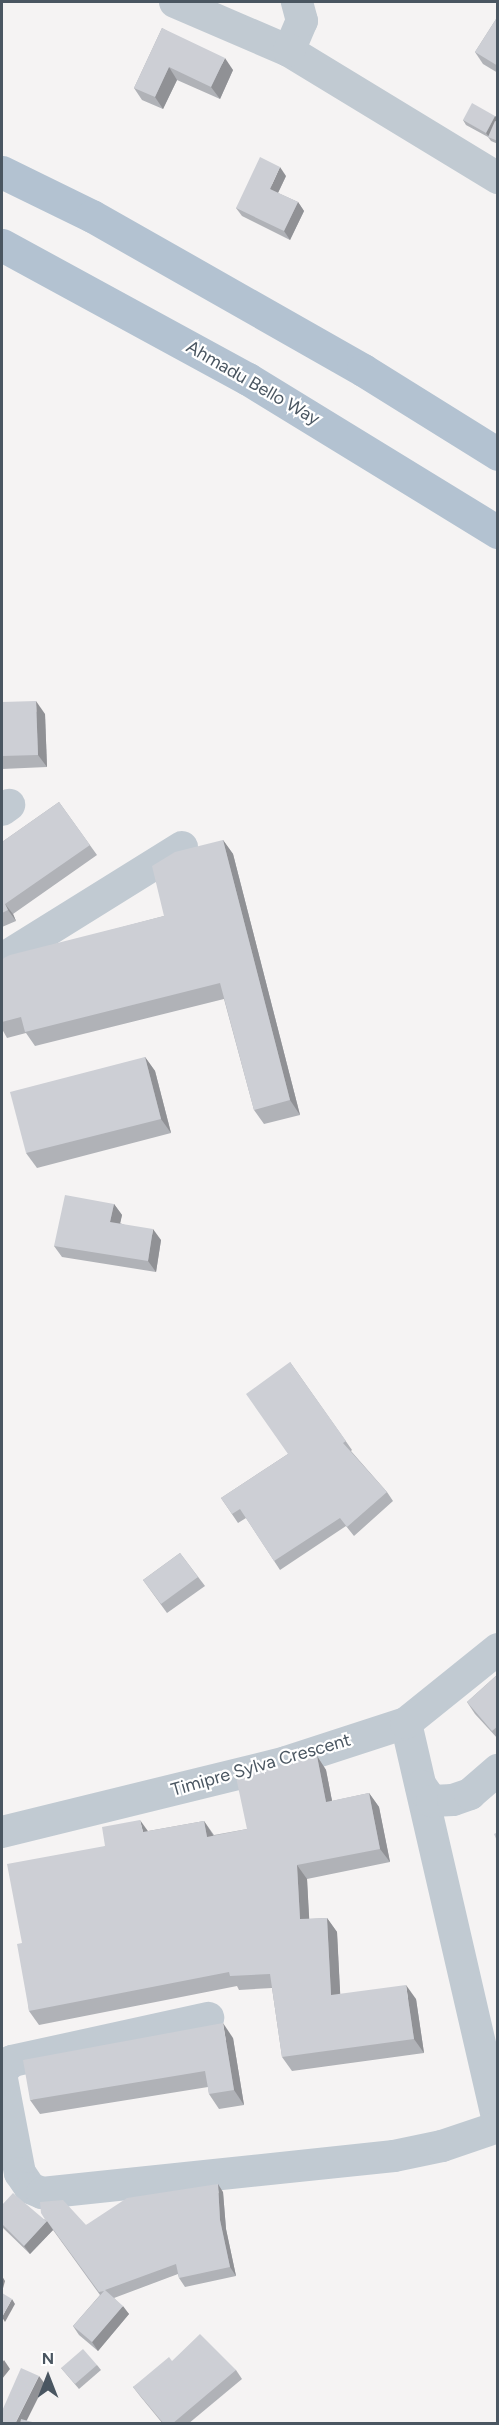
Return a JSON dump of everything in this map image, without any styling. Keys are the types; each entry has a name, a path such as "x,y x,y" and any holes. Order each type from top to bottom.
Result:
{"main road":[{"path":"2,172 92,216 363,370 498,454"},
{"name":"Ahmadu Bello Way","path":"2,245 248,379 498,532"}],"street":[{"path":"175,2 289,51 498,178"},
{"path":"289,51 302,21 297,2"},
{"path":"2,959 182,847"},
{"name":"Timipre Sylva Crescent","path":"2,1832 286,1762 406,1723 498,1649"},
{"path":"406,1723 498,2120"},
{"path":"421,1786 432,1801 453,1800 470,1794 498,1770"},
{"path":"2,2071 12,2061 208,2018"},
{"path":"2,2079 6,2126 20,2173 30,2188 42,2193 394,2156 442,2146 498,2127"}],"building":[{"path":"498,16 498,66 475,52"},
{"path":"162,28 225,58 211,87 169,67 155,97 134,88"},
{"path":"472,103 495,116 486,133 463,120"},
{"path":"495,121 498,122 498,141 488,137"},
{"path":"260,157 280,167 270,189 298,202 284,231 236,208"},
{"path":"36,701 38,755 2,756 2,702"},
{"path":"59,802 90,845 5,904 8,910 2,913 2,842"},
{"path":"223,840 290,1100 254,1110 220,983 25,1032 21,1017 2,1022 2,959 10,955 164,916 152,866 175,852"},
{"path":"145,1057 161,1119 26,1153 10,1092"},
{"path":"65,1195 114,1204 110,1222 153,1229 148,1261 54,1246"},
{"path":"290,1362 346,1441 343,1443 387,1492 347,1527 340,1518 274,1561 240,1509 232,1514 221,1498 288,1454 246,1394"},
{"path":"180,1553 198,1577 161,1604 143,1580"},
{"path":"498,1674 498,1726 492,1731 467,1702"},
{"path":"317,1756 326,1802 369,1793 380,1849 297,1865 300,1919 327,1918 331,1995 406,1985 414,2039 282,2057 270,1974 230,1976 229,1972 29,2011 17,1944 22,1943 7,1864 105,1846 102,1827 140,1820 143,1832 204,1821 207,1837 247,1829 236,1777"},
{"path":"223,2023 234,2090 209,2094 205,2071 30,2100 23,2060"},
{"path":"218,2184 220,2220 230,2267 179,2278 176,2264 105,2290 123,2306 92,2342 73,2326 104,2291 99,2292 47,2221 24,2246 2,2224 2,2205 13,2193 46,2221 41,2213 40,2202 63,2200 86,2225 127,2198"},
{"path":"2,2293 12,2299 2,2317"},
{"path":"200,2334 236,2370 172,2424 164,2424 133,2387 169,2357 172,2361"},
{"path":"83,2349 97,2365 75,2384 61,2368"},
{"path":"21,2368 39,2376 15,2424 2,2424 2,2411"},
{"path":"21,2419 40,2424 20,2424"}]}
